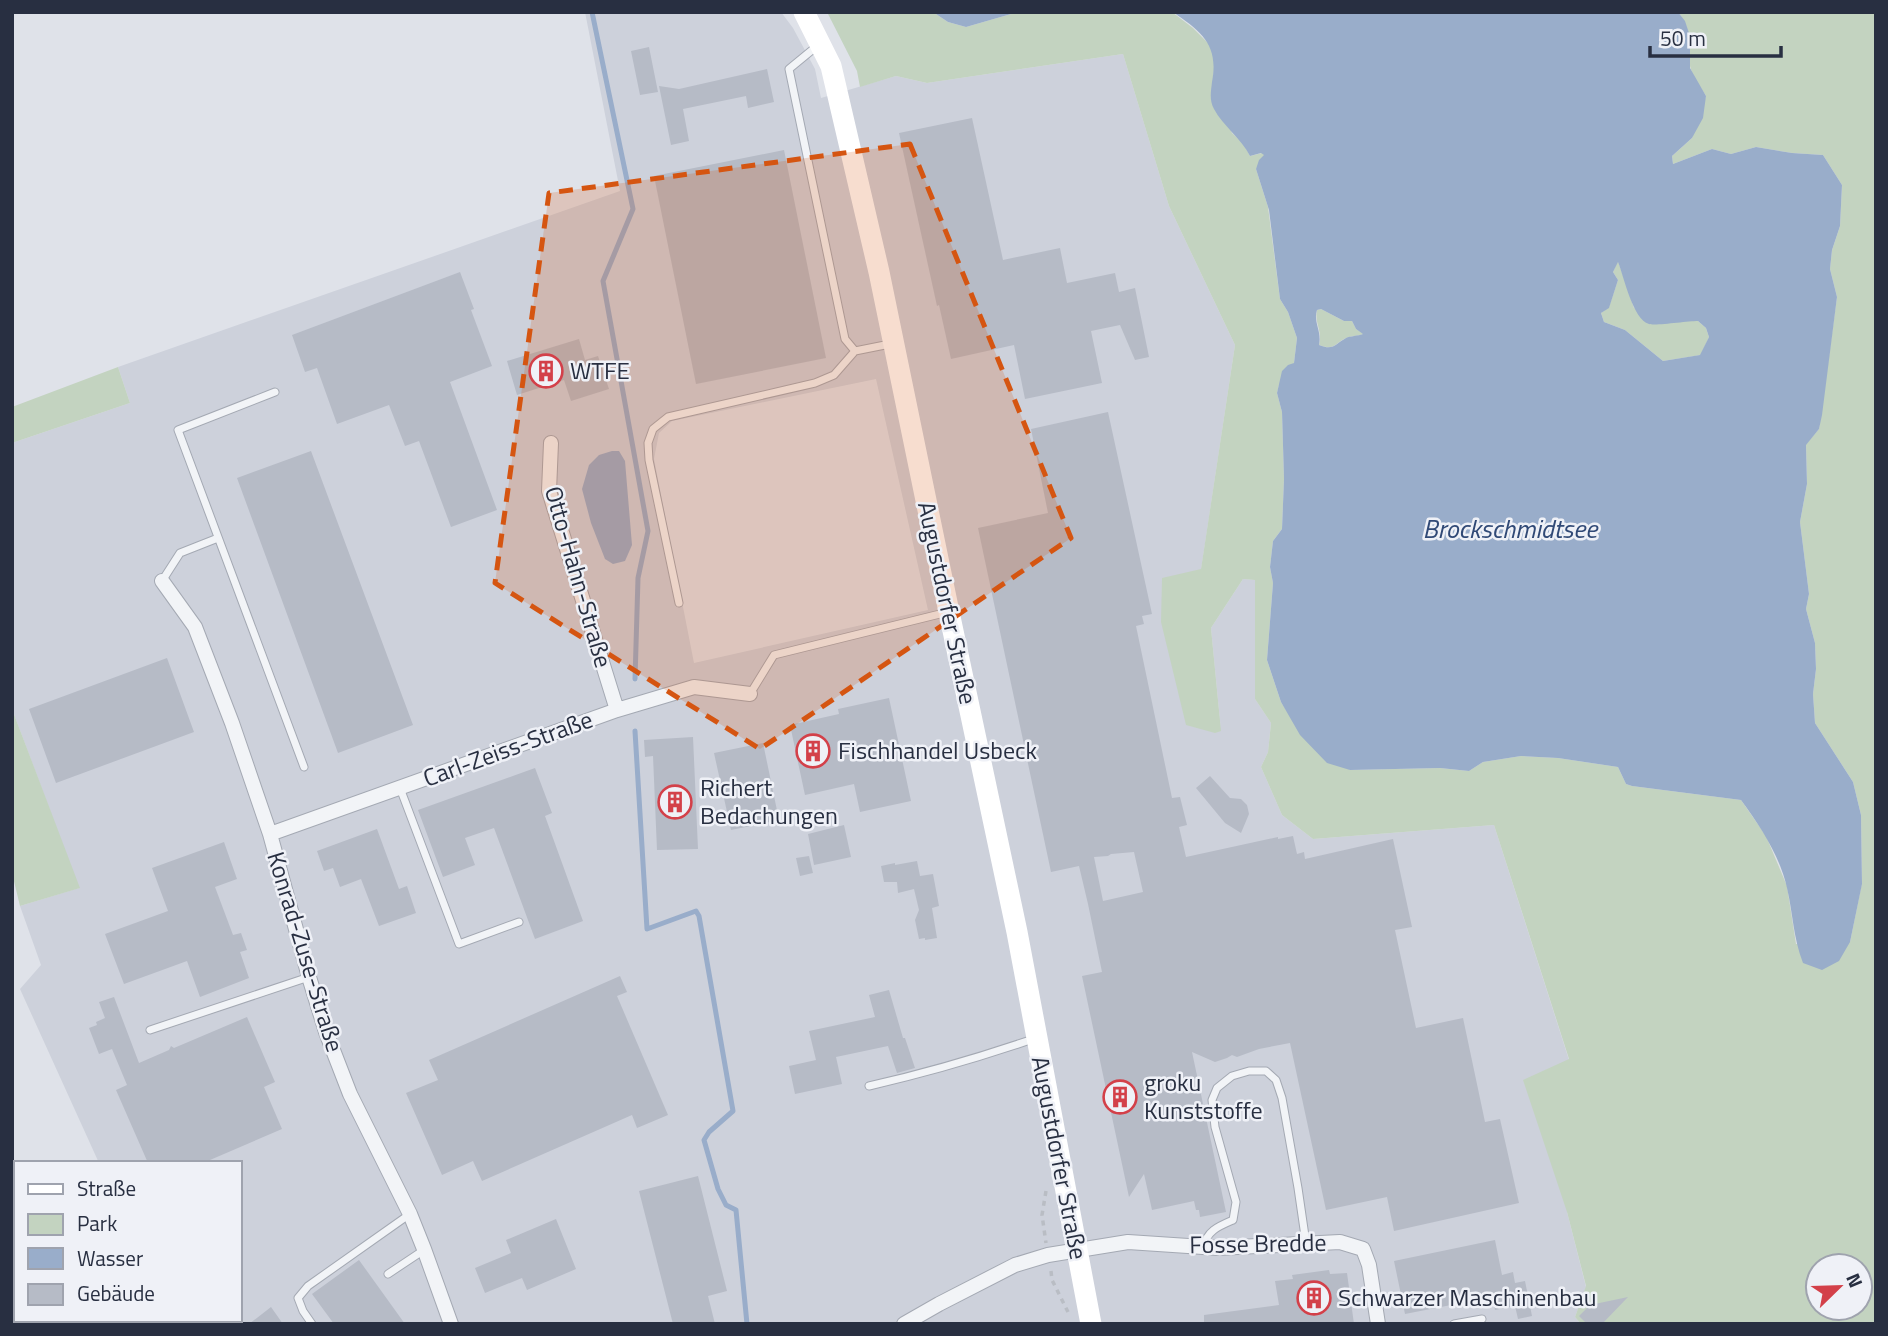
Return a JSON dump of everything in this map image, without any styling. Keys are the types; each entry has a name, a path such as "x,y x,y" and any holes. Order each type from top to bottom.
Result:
{"main road":[{"name":"Augustdorfer Straße","path":"804,12 831,66 879,272 1017,932 1091,1324"}],"street":[{"name":"Otto-Hahn-Straße","path":"551,443 549,491 617,710"},
{"name":"Konrad-Zuse-Straße","path":"162,581 195,627 270,834 326,1032 350,1094 410,1214 451,1324"},
{"name":"Carl-Zeiss-Straße","path":"270,834 617,710 694,687 750,694"},
{"name":"Fosse Bredde","path":"1077,1251 1128,1242 1204,1247 1340,1242 1363,1249 1369,1265 1378,1324"},
{"path":"904,1324 1015,1265 1048,1255 1077,1251"}],"lane":[{"path":"820,43 789,69 845,339 855,351"},
{"path":"679,603 649,460 648,443 653,429 668,417 816,383 834,376 855,351 894,344"},
{"path":"275,392 178,430 304,767"},
{"path":"162,581 180,553 218,538"},
{"path":"750,694 774,655 949,612"},
{"path":"400,788 459,944 519,922"},
{"path":"150,1030 309,977"},
{"path":"869,1086 991,1054 1037,1037"},
{"path":"1204,1247 1205,1238 1211,1231 1233,1220 1236,1202 1215,1127 1212,1100 1217,1088 1232,1076 1249,1071 1266,1071 1276,1080 1282,1098 1306,1244"},
{"path":"312,1324 298,1298 308,1286 410,1214"},
{"path":"388,1273 424,1249"},
{"path":"1454,1324 1482,1319"}],"path":[{"path":"1048,1255 1052,1280 1070,1316"}],"highlighted area":[{"path":"910,144 1071,538 760,749 495,583 549,193"}],"shaded area":[{"path":"585,12 781,12 793,28 815,69 821,98 896,76 927,83 1123,54 1169,206 1235,345 1201,570 1221,731 1211,628 1243,579 1256,580 1255,699 1271,723 1268,752 1261,767 1282,815 1313,839 1494,825 1569,1060 1567,1212 1586,1287 1575,1317 1581,1324 133,1324 132,1322 242,1322 242,1161 98,1161 20,989 41,965 20,906 79,888 12,709 12,443 130,403 118,367 620,191","holes":["876,379 928,610 694,663 654,459 659,433 672,421"]}],"green space":[{"path":"827,12 933,12 948,22 966,27 1018,12 1172,12 1193,28 1210,45 1215,62 1213,78 1232,133 1244,144 1250,156 1262,153 1265,155 1256,169 1268,207 1280,299 1288,312 1297,338 1294,363 1279,385 1277,393 1282,412 1284,479 1282,529 1273,541 1270,567 1273,583 1267,660 1281,702 1288,713 1350,770 1440,768 1469,771 1483,762 1521,756 1558,758 1618,767 1626,784 1632,786 1741,800 1766,836 1787,886 1796,944 1850,942 1862,883 1861,815 1853,782 1815,723 1815,643 1806,609 1809,594 1800,522 1807,484 1806,444 1819,429 1837,297 1830,269 1832,250 1840,226 1842,185 1823,155 1756,147 1731,154 1712,149 1673,164 1672,156 1692,138 1706,96 1691,70 1688,32 1678,12 1876,12 1876,1324 1581,1324 1575,1317 1586,1286 1567,1212 1523,1080 1569,1059 1494,825 1313,839 1282,815 1261,767 1268,752 1271,723 1255,699 1255,580 1243,579 1211,628 1221,731 1215,733 1186,725 1161,622 1162,578 1201,569 1235,345 1169,206 1123,54 927,83 896,76 860,87 857,71"},
{"path":"1618,261 1634,308 1677,321 1698,321 1706,328 1709,337 1701,355 1663,361 1625,330 1604,322 1601,313 1609,307 1618,280 1613,272"},
{"path":"1321,309 1344,321 1352,321 1356,329 1364,334 1346,338 1332,347 1319,345 1316,314 1317,310"},
{"path":"118,367 130,403 12,443 12,407"},
{"path":"12,709 80,888 20,906 12,873"}],"water":[{"path":"933,12 1018,12 966,27 948,22"},
{"name":"Brockschmidtsee","path":"1173,12 1678,12 1685,21 1690,36 1690,68 1706,96 1703,118 1692,138 1672,156 1673,164 1712,149 1731,154 1756,147 1823,155 1842,185 1840,226 1832,250 1830,269 1837,297 1822,415 1819,429 1806,445 1807,484 1800,522 1809,594 1806,609 1815,643 1815,723 1853,782 1861,815 1862,884 1850,942 1839,961 1822,970 1803,963 1780,864 1741,800 1632,786 1626,784 1618,767 1558,758 1521,756 1483,762 1469,771 1440,768 1350,770 1327,763 1300,735 1281,702 1267,660 1273,583 1270,567 1273,541 1282,529 1284,479 1282,412 1277,393 1282,371 1294,363 1297,338 1288,312 1280,299 1269,210 1256,169 1264,155 1261,153 1250,156 1214,109 1211,92 1214,69 1210,49 1200,33","holes":["1618,262 1634,307 1643,321 1649,324 1698,321 1706,328 1709,337 1700,355 1663,361 1625,330 1604,322 1601,313 1609,308 1618,280 1613,272","1321,309 1344,321 1352,321 1356,329 1363,334 1346,338 1331,347 1319,345 1316,314 1317,310"]},
{"path":"619,451 625,461 632,545 625,561 613,564 605,559 582,489 589,465 599,455"}],"building":[{"path":"649,47 658,92 640,95 631,51"},
{"path":"767,69 774,102 748,108 746,96 683,109 689,141 671,145 659,86 679,89"},
{"path":"972,118 1003,260 1060,248 1067,283 1115,273 1119,292 1135,288 1149,357 1135,360 1120,325 1091,331 1102,383 1025,399 1014,345 951,359 899,133"},
{"path":"784,150 826,358 696,384 654,176"},
{"path":"460,272 492,366 450,382 497,510 451,527 419,441 405,446 389,405 337,424 317,368 305,372 292,335"},
{"path":"579,339 585,360 598,356 609,389 571,401 564,380 517,395 507,361"},
{"path":"1108,412 1152,614 1142,616 1144,624 1136,626 1172,798 1180,797 1187,825 1179,827 1186,857 1293,836 1297,854 1304,852 1305,859 1393,839 1412,927 1395,930 1416,1028 1463,1018 1485,1122 1500,1119 1519,1203 1394,1231 1387,1197 1326,1210 1290,1043 1259,1049 1237,1057 1232,1055 1215,1062 1192,1052 1226,1212 1200,1217 1194,1201 1152,1210 1144,1174 1129,1197 1082,976 1102,972 1088,904 1079,866 1051,872 978,528 1048,513 1031,429","holes":["1134,852 1143,892 1103,901 1094,857"]},
{"path":"311,451 413,725 338,753 237,478"},
{"path":"167,658 194,732 56,783 29,709"},
{"path":"889,698 911,801 860,812 854,784 805,795 790,725 839,714 838,709"},
{"name":"Richert Bedachungen","path":"693,737 698,849 657,850 653,756 645,757 644,740"},
{"path":"763,743 779,820 731,830 714,753"},
{"path":"535,768 552,813 545,816 583,921 535,939 494,828 465,838 475,865 443,877 418,810"},
{"path":"1210,776 1230,798 1241,799 1247,805 1249,814 1241,833 1225,823 1196,788"},
{"path":"844,825 851,857 814,865 808,834"},
{"path":"377,829 399,889 407,886 416,913 379,926 361,879 340,887 333,868 324,871 317,851"},
{"path":"224,842 237,879 215,887 233,935 241,933 247,950 240,952 249,978 200,997 187,961 124,984 105,934 168,911 152,868"},
{"path":"809,856 813,873 800,876 796,858"},
{"path":"917,861 920,876 933,874 939,906 932,908 937,938 919,939 915,920 919,910 914,889 898,893 897,882 884,882 881,866"},
{"path":"620,976 627,992 617,996 668,1115 637,1128 632,1115 482,1181 473,1161 442,1175 406,1093 438,1080 429,1060"},
{"path":"889,990 915,1068 897,1073 888,1046 836,1057 842,1084 795,1094 789,1066 816,1060 809,1031 875,1017 869,995"},
{"path":"114,997 139,1063 169,1050 171,1046 174,1048 247,1017 275,1082 264,1087 282,1129 208,1161 147,1161 116,1090 127,1085 112,1049 99,1054 89,1028 105,1018 99,1002"},
{"path":"698,1176 727,1291 708,1296 715,1324 673,1324 639,1191"},
{"path":"556,1219 576,1269 527,1290 522,1278 485,1293 475,1268 511,1253 506,1240"},
{"path":"1495,1240 1502,1275 1513,1272 1515,1283 1525,1281 1532,1316 1518,1319 1515,1306 1495,1310 1492,1297 1405,1314 1394,1261"},
{"path":"359,1260 405,1324 334,1324 312,1294"},
{"name":"Schwarzer Maschinenbau","path":"1329,1270 1330,1274 1347,1273 1354,1324 1204,1324 1204,1315 1279,1305 1275,1281 1293,1279 1292,1275"},
{"path":"1628,1297 1602,1324 1587,1324 1579,1316 1590,1305"},
{"path":"271,1307 283,1324 249,1324"}],"waterway":[{"path":"592,12 633,209 603,281 648,531 638,578 635,679"},
{"path":"635,731 647,929 696,911 699,916 733,1111 709,1132 704,1140 718,1189 726,1205 736,1210 747,1324"}],"place":[{"name":"WTFE","path":"546,371"},
{"name":"Fischhandel Usbeck","path":"813,751"},
{"name":"Richert Bedachungen","path":"675,802"},
{"name":"groku Kunststoffe","path":"1120,1097"},
{"name":"Schwarzer Maschinenbau","path":"1314,1298"}]}
